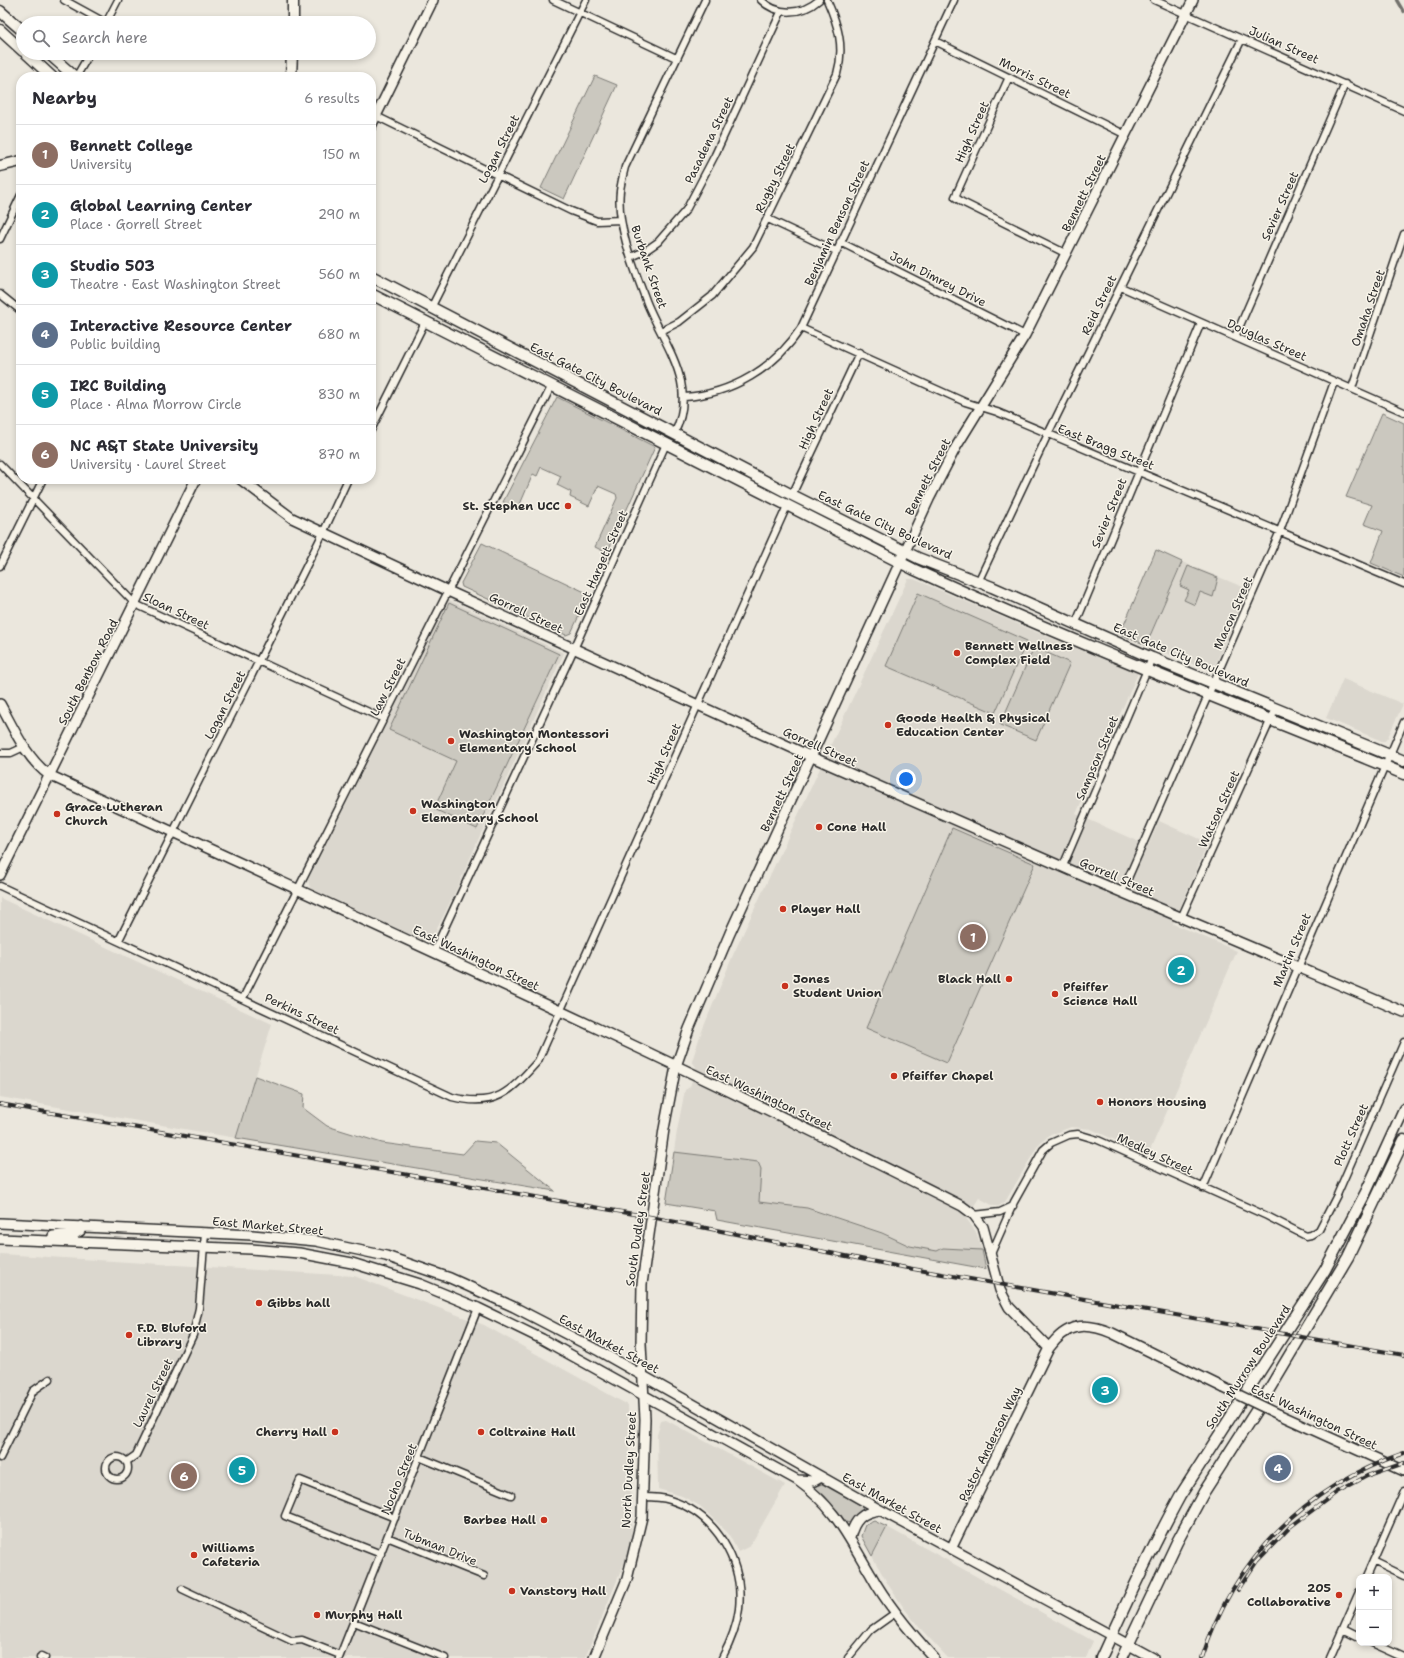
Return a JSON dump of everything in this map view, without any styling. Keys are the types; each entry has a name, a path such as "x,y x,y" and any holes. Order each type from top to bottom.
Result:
{"main road":[{"path":"293,0 293,16"},
{"path":"0,11 16,25"},
{"path":"0,30 16,45"},
{"path":"34,60 47,72"},
{"path":"56,60 70,72"},
{"path":"291,72 292,60"},
{"path":"0,166 16,162"},
{"name":"East Gate City Boulevard","path":"376,279 792,495 905,551 1152,658 1404,760"},
{"name":"East Gate City Boulevard","path":"376,296 426,320 900,563 970,595 1404,774"},
{"name":"South Murrow Boulevard","path":"1101,1658 1145,1561 1180,1496 1298,1314 1339,1245 1366,1192 1404,1110"},
{"path":"1122,1658 1177,1542 1204,1492 1261,1403 1348,1258 1404,1140"}],"street":[{"path":"64,0 93,16"},
{"path":"110,16 118,0"},
{"path":"433,0 376,116 586,218 597,221 621,220"},
{"path":"554,0 676,58"},
{"name":"Logan Street","path":"431,308 586,0"},
{"name":"Burbank Street","path":"674,434 682,416 684,397 680,376 648,304 631,257 621,220 620,192 625,167 705,0"},
{"path":"761,0 767,6 781,12 802,10 819,0"},
{"name":"Rugby Street","path":"661,331 679,322 712,296 753,247 768,219 837,74 841,62 839,29 827,0"},
{"name":"Benjamin Benson Street","path":"684,397 707,394 744,380 766,367 780,355 802,328 840,242 954,0"},
{"name":"Julian Street","path":"1154,0 1404,111"},
{"name":"Bennett Street","path":"676,1066 689,1030 730,933 812,757 905,551 942,474 1025,336 1193,0"},
{"name":"Pasadena Street","path":"631,257 645,251 658,242 686,210 715,155 781,12"},
{"name":"Reid Street","path":"978,582 1048,434 1242,39"},
{"name":"Morris Street","path":"935,41 1126,135"},
{"path":"79,72 86,60"},
{"name":"High Street","path":"1009,77 955,197 962,202 1067,254"},
{"name":"Sevier Street","path":"1235,337 1345,84"},
{"path":"0,239 16,205"},
{"path":"768,219 836,251"},
{"name":"Omaha Street","path":"1352,388 1404,234"},
{"name":"John Dimrey Drive","path":"840,242 1025,336"},
{"name":"Douglas Street","path":"1121,287 1404,412"},
{"path":"0,294 16,307"},
{"path":"376,420 426,320"},
{"name":"Sevier Street","path":"1075,625 1138,471 1202,323"},
{"name":"East Bragg Street","path":"802,328 965,402 981,407 1138,471 1404,584"},
{"name":"High Street","path":"792,495 859,353"},
{"name":"Macon Street","path":"1122,892 1280,531 1334,382"},
{"name":"Law Street","path":"243,998 552,385"},
{"name":"East Hargett Street","path":"434,951 574,649 666,444"},
{"name":"Sloan Street","path":"0,464 16,481"},
{"name":"Sloan Street","path":"19,484 135,604 384,719"},
{"path":"0,566 40,484"},
{"name":"South Benbow Road","path":"0,875 194,484"},
{"name":"Gorrell Street","path":"247,484 292,518 574,649 812,757 1182,918 1404,1012"},
{"name":"Logan Street","path":"119,940 323,533 346,484"},
{"name":"High Street","path":"560,1011 787,506"},
{"name":"Sampson Street","path":"1063,866 1152,658"},
{"name":"East Washington Street","path":"0,704 24,747 39,767 49,774 434,951 879,1164 962,1206 974,1215 983,1227 1000,1290 1009,1307 1049,1348 1057,1337 1068,1330 1081,1326 1094,1326 1112,1332 1278,1414 1404,1471"},
{"name":"Watson Street","path":"1182,918 1276,708"},
{"name":"Martin Street","path":"1202,1188 1404,722"},
{"path":"0,753 11,753 24,747"},
{"name":"Perkins Street","path":"0,886 119,940 452,1097 470,1101 484,1101 514,1088 538,1061 560,1011"},
{"name":"Plott Street","path":"1315,1233 1322,1226 1337,1195 1404,1042"},
{"name":"South Dudley Street","path":"644,1396 642,1376 642,1284 664,1129 676,1066"},
{"name":"Medley Street","path":"991,1254 1013,1206 1043,1150 1051,1143 1069,1135 1078,1134 1098,1140 1306,1236 1315,1233"},
{"path":"974,1215 1000,1212 1013,1206"},
{"name":"East Market Street","path":"0,1223 204,1233 316,1241 386,1256 450,1278 510,1305 642,1376 951,1550 1128,1646 1153,1658"},
{"path":"18,1239 75,1234 80,1231 81,1226"},
{"name":"Laurel Street","path":"126,1462 136,1455 193,1335 198,1308 204,1233"},
{"name":"East Market Street","path":"0,1239 203,1247 299,1253 352,1264 420,1284 478,1308 542,1339 796,1480 813,1492 827,1505 850,1538 870,1575 895,1613 934,1658"},
{"name":"Nocho Street","path":"340,1657 478,1308"},
{"name":"Pastor Anderson Way","path":"951,1550 1049,1348"},
{"path":"0,1458 33,1391 50,1379"},
{"name":"North Dudley Street","path":"594,1658 626,1579 638,1539 642,1517 643,1497 645,1449 644,1396"},
{"path":"419,1457 511,1495"},
{"path":"796,1480 814,1481 820,1477"},
{"path":"380,1554 286,1516 300,1480 395,1518"},
{"path":"1367,1574 1404,1491"},
{"path":"643,1497 669,1500 684,1505 698,1514 712,1525 730,1554 739,1590 739,1609 734,1628 722,1658"},
{"path":"850,1538 855,1521 861,1515 880,1510"},
{"name":"Tubman Drive","path":"387,1537 484,1576"},
{"path":"1373,1561 1404,1576"},
{"path":"182,1589 292,1641 302,1640 340,1657"},
{"path":"1330,1658 1356,1599"},
{"path":"848,1658 871,1630 895,1613"},
{"path":"354,1622 445,1658"},
{"path":"1343,1629 1356,1636"},
{"path":"1379,1646 1404,1657"}],"shaded area":[{"path":"595,76 617,85 564,199 541,188"},
{"path":"557,397 655,447 607,553 595,547 617,498 616,494 598,486 589,506 570,497 571,492 557,485 561,476 541,467 537,476 533,474 518,509 503,502"},
{"path":"1382,413 1404,423 1404,577 1371,563 1383,531 1364,524 1372,505 1346,497"},
{"path":"482,543 589,594 571,633 566,635 462,587 461,583"},
{"path":"1156,550 1182,562 1146,645 1120,634"},
{"path":"1182,562 1248,589 1212,672 1146,645"},
{"path":"1188,566 1218,578 1213,597 1200,592 1195,605 1184,600 1189,590 1180,586"},
{"path":"908,579 914,579 1036,632 1138,673 1076,814 1148,846 1159,821 1208,843 1173,924 1237,951 1148,1155 1091,1129 1071,1127 1048,1136 1037,1147 1005,1202 999,1206 994,1206 979,1198 966,1218 976,1232 986,1269 717,1220 715,1211 666,1203 685,1090 690,1087 696,1067 692,1061 700,1036 733,955"},
{"name":"Bennett Wellness Complex Field","path":"918,593 1027,641 995,713 886,666"},
{"name":"Washington Montessori Elementary School","path":"449,600 564,653 458,886 432,939 429,941 424,941 310,888 308,880"},
{"path":"449,603 559,654 477,829 434,809 456,761 389,730"},
{"path":"1034,647 1070,663 1036,740 1000,725"},
{"path":"1343,679 1403,704 1385,741 1326,718"},
{"path":"952,828 1035,864 947,1063 866,1028"},
{"path":"0,898 272,1024 236,1138 0,1097"},
{"path":"255,1076 304,1094 303,1108 327,1126 382,1143 463,1154 475,1141 496,1143 555,1191 236,1138"},
{"path":"674,1152 758,1162 761,1169 759,1202 807,1208 882,1233 910,1246 937,1251 943,1248 982,1250 986,1269 717,1220 715,1211 666,1203"},
{"path":"0,1254 354,1276 484,1325 628,1405 632,1544 585,1658 0,1658"},
{"path":"666,1420 785,1485 750,1546 738,1552 728,1533 700,1506 682,1496 658,1489 657,1435 661,1421"},
{"path":"822,1484 862,1506 863,1510 850,1523 846,1522 825,1496 813,1487"},
{"path":"874,1521 887,1527 872,1556 861,1536 865,1525"},
{"path":"887,1527 1093,1641 1086,1658 948,1658 919,1627 904,1608 889,1586 872,1556"}],"waterway":[{"path":"1397,0 1404,12"}],"railway":[{"path":"0,1104 651,1217 896,1266 1404,1355"},
{"path":"1202,1658 1216,1622 1233,1589 1254,1558 1278,1531 1305,1506 1335,1485 1368,1467 1404,1453"},
{"path":"1238,1590 1257,1561 1290,1527 1337,1492 1367,1476 1404,1463"}],"place":[{"name":"St. Stephen UCC","path":"568,506"},
{"name":"Bennett Wellness Complex Field","path":"957,653"},
{"name":"Goode Health & Physical Education Center","path":"888,725"},
{"name":"Washington Montessori Elementary School","path":"451,741"},
{"name":"Washington Elementary School","path":"413,811"},
{"name":"Grace Lutheran Church","path":"57,814"},
{"name":"Cone Hall","path":"819,827"},
{"name":"Player Hall","path":"783,909"},
{"name":"Bennett College","path":"973,937"},
{"name":"Global Learning Center","path":"1181,970"},
{"name":"Black Hall","path":"1009,979"},
{"name":"Jones Student Union","path":"785,986"},
{"name":"Pfeiffer Science Hall","path":"1055,994"},
{"name":"Pfeiffer Chapel","path":"894,1076"},
{"name":"Honors Housing","path":"1100,1102"},
{"name":"Gibbs hall","path":"259,1303"},
{"name":"F.D. Bluford Library","path":"129,1335"},
{"name":"Studio 503","path":"1105,1390"},
{"name":"Cherry Hall","path":"335,1432"},
{"name":"Coltraine Hall","path":"481,1432"},
{"name":"Interactive Resource Center","path":"1278,1468"},
{"name":"IRC Building","path":"242,1470"},
{"name":"NC A&T State University","path":"184,1476"},
{"name":"Barbee Hall","path":"544,1520"},
{"name":"Williams Cafeteria","path":"194,1555"},
{"name":"Vanstory Hall","path":"512,1591"},
{"name":"205 Collaborative","path":"1339,1595"},
{"name":"Murphy Hall","path":"317,1615"}]}
